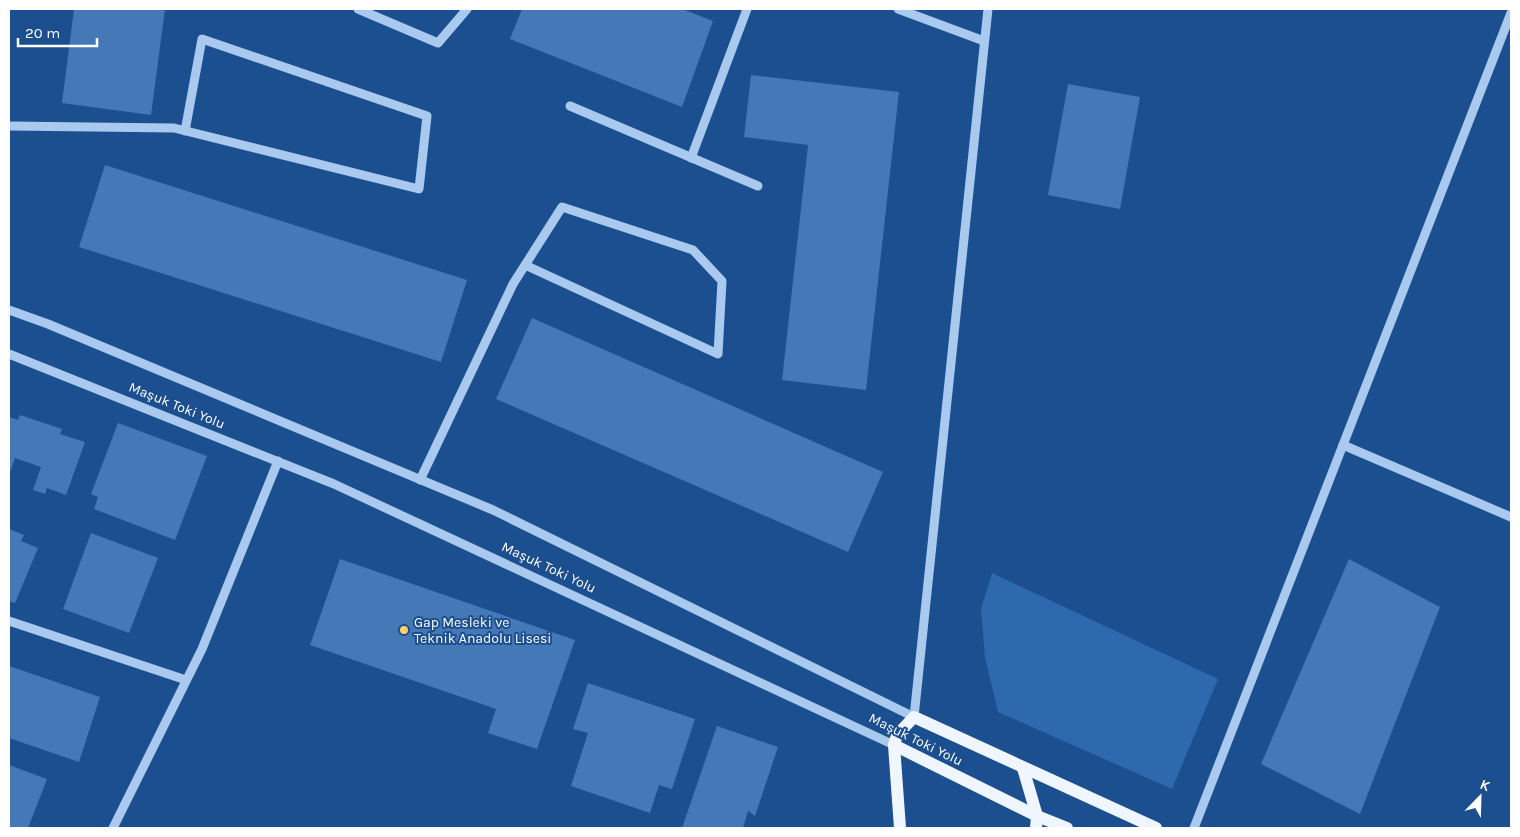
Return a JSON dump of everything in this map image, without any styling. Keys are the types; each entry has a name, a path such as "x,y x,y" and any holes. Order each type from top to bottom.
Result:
{"main road":[{"path":"900,828 894,745 897,734 914,717 1156,828"},
{"name":"Maşuk Toki Yolu","path":"894,745 1036,822 1067,828"},
{"path":"1023,768 1036,822"}],"street":[{"path":"358,9 438,43 467,9"},
{"path":"691,158 747,9"},
{"path":"898,9 984,42"},
{"path":"914,717 988,9"},
{"path":"1194,828 1511,13"},
{"path":"9,126 174,128 185,131 419,189 427,116 202,39 185,131"},
{"path":"570,106 758,186"},
{"path":"420,480 513,284 525,265 562,207 693,250 722,281 718,354 525,265"},
{"name":"Maşuk Toki Yolu","path":"9,310 48,324 493,510 914,717"},
{"name":"Maşuk Toki Yolu","path":"9,354 334,484 894,745"},
{"path":"1343,445 1511,517"},
{"path":"113,828 202,649 278,461"},
{"path":"9,621 186,680"}],"shaded area":[{"path":"992,573 1218,679 1172,789 998,712 985,658 981,609"}],"building":[{"path":"74,9 165,9 151,115 62,103"},
{"path":"522,9 682,9 713,21 682,107 510,39"},
{"path":"751,75 899,92 866,390 782,380 808,145 744,137"},
{"path":"1068,84 1140,97 1120,209 1048,195"},
{"path":"105,165 467,280 441,362 79,247"},
{"path":"532,318 883,472 848,552 496,399"},
{"path":"20,415 62,429 60,434 85,442 66,495 47,488 45,494 33,490 41,467 15,458 9,475 9,417 18,420"},
{"path":"118,423 207,456 175,540 94,509 98,497 91,494"},
{"path":"9,529 24,535 21,541 38,548 15,603 9,601"},
{"path":"91,533 158,558 129,633 63,609"},
{"path":"340,559 575,640 537,749 488,733 496,709 310,645"},
{"path":"1349,559 1440,607 1360,814 1261,764"},
{"path":"9,666 100,697 79,762 9,738"},
{"path":"588,683 695,719 672,789 659,785 650,813 571,786 588,733 573,729"},
{"path":"717,726 778,747 755,816 748,811 743,828 682,828"},
{"path":"9,765 47,779 28,828 9,828"}],"place":[{"name":"Gap Mesleki ve Teknik Anadolu Lisesi","path":"404,630"}]}
